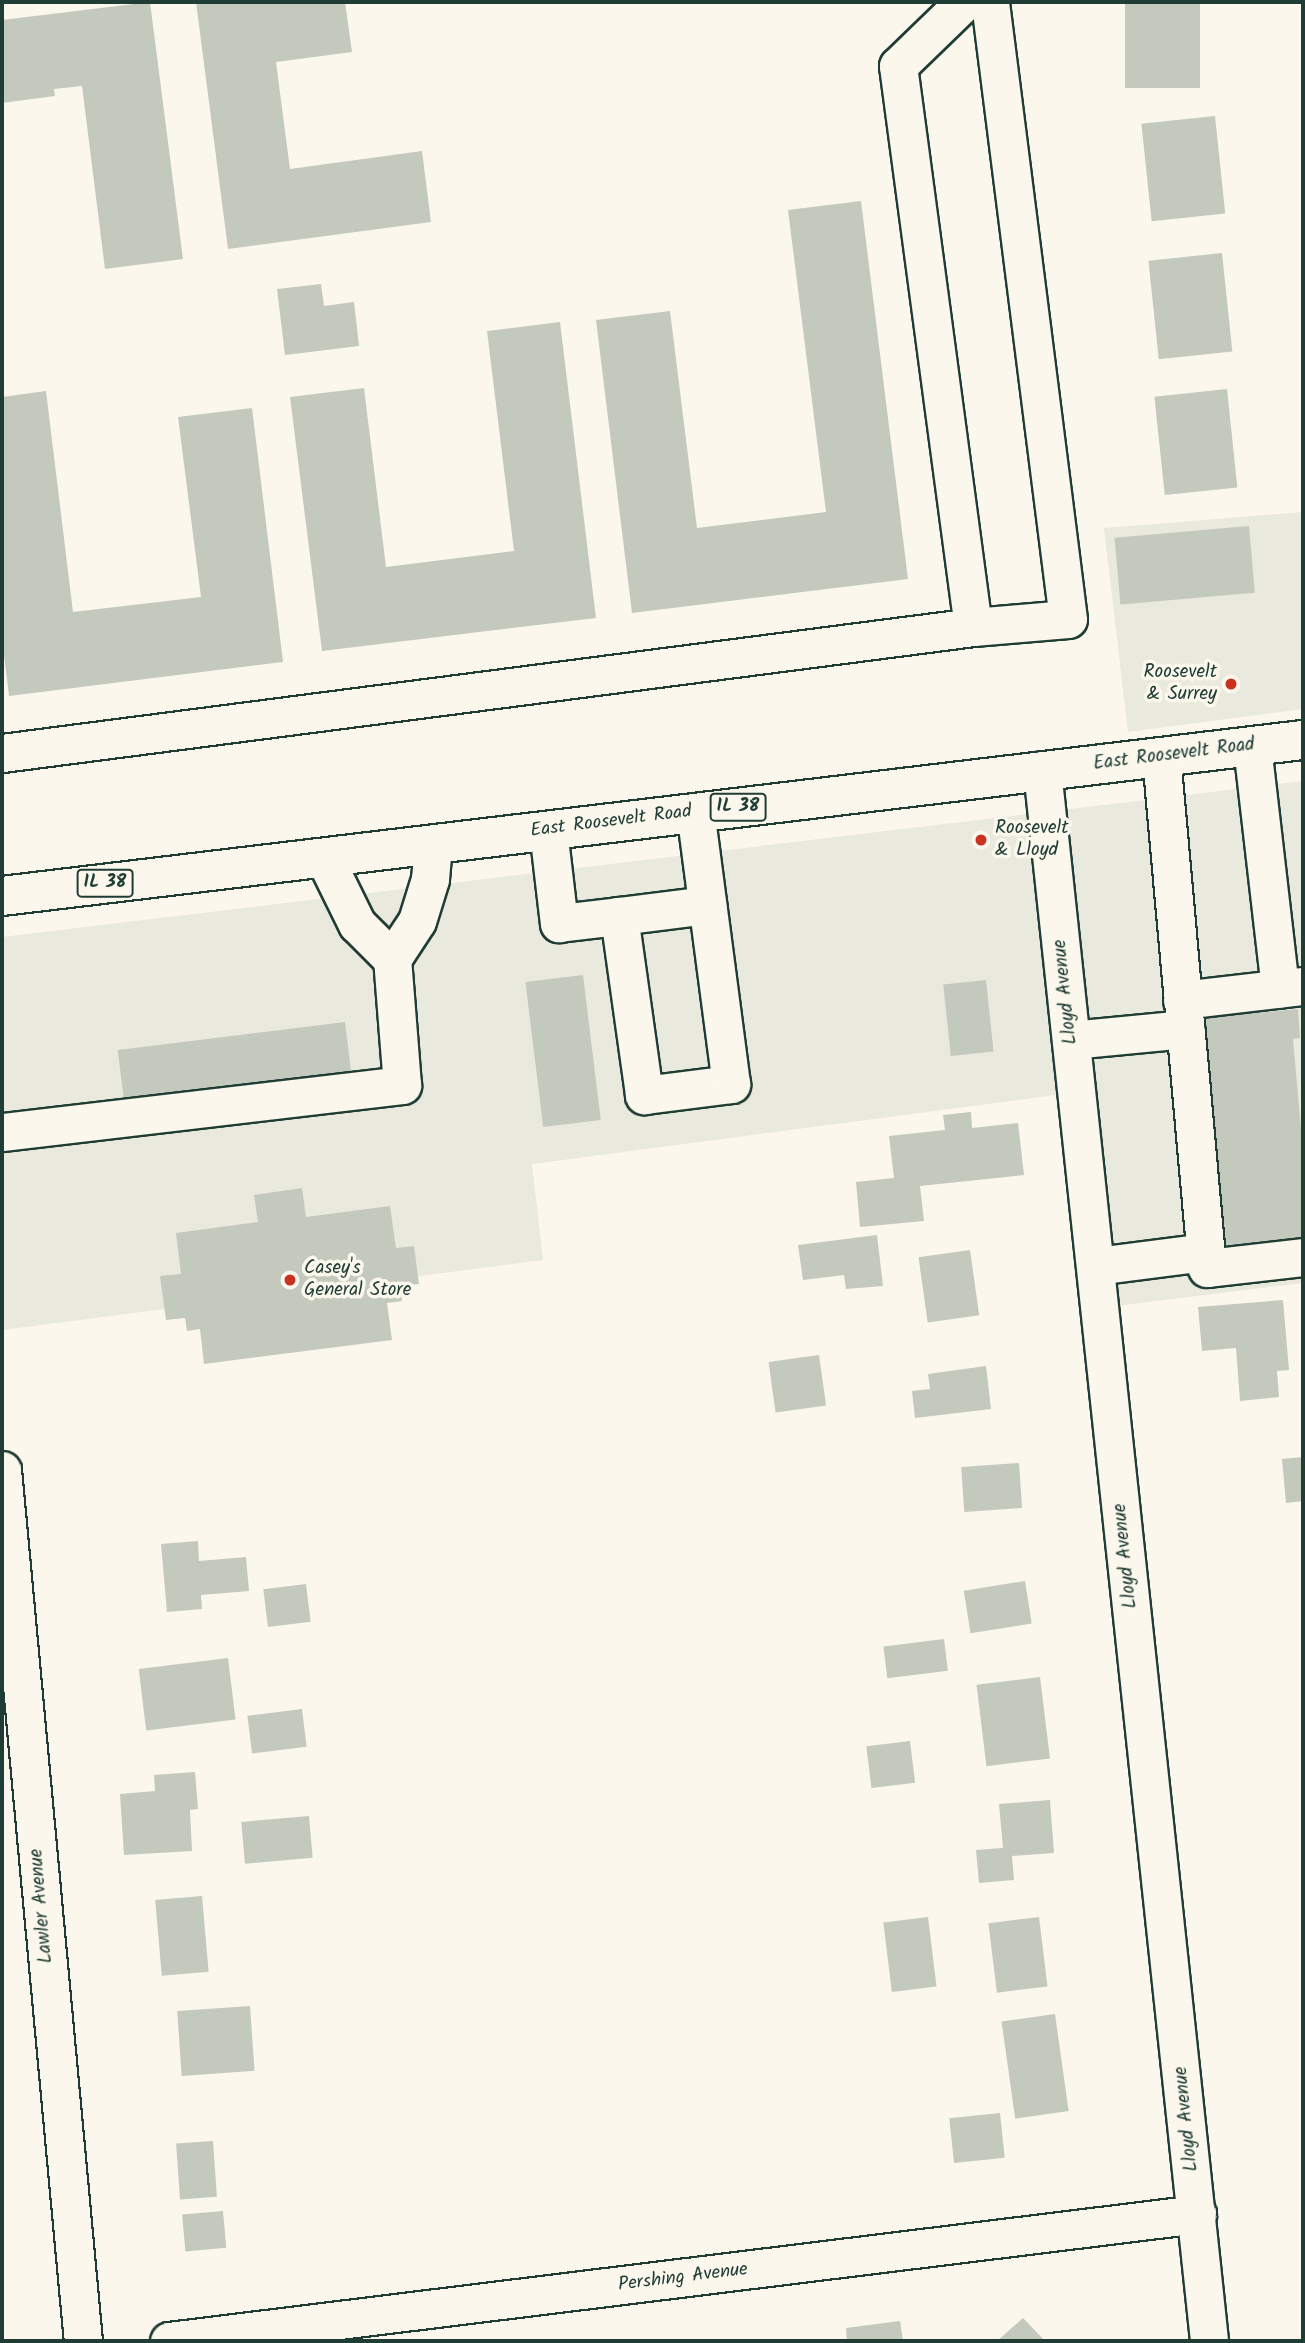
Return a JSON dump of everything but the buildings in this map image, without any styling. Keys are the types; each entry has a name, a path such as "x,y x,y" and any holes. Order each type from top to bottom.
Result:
{"main road":[{"name":"East Roosevelt Road","path":"2,895 1303,740"}],"street":[{"path":"964,2 898,66 973,627"},
{"path":"2,753 973,627 1068,619 990,2"},
{"path":"1071,1040 1292,987 1252,746"},
{"path":"1161,756 1207,1268 1303,1257"},
{"name":"Lloyd Avenue","path":"1042,770 1209,2341"},
{"path":"619,916 644,1095 731,1084 695,812"},
{"path":"548,830 559,923 707,905"},
{"path":"392,959 417,921 430,879 433,844"},
{"path":"2,1132 402,1085 392,959 350,913 324,857"},
{"path":"1096,1266 1205,1252"},
{"name":"Lawler Avenue","path":"2,1470 83,2341"},
{"name":"Pershing Avenue","path":"169,2341 1197,2214"}],"shaded area":[{"path":"1303,512 1303,709 1128,732 1104,528"},
{"path":"1303,781 1303,1283 1116,1306 1093,1090 532,1164 543,1260 2,1330 2,937"}],"place":[{"name":"Roosevelt & Surrey","path":"1231,684"},
{"name":"Roosevelt & Lloyd","path":"981,840"},
{"name":"Casey's General Store","path":"290,1280"}]}
